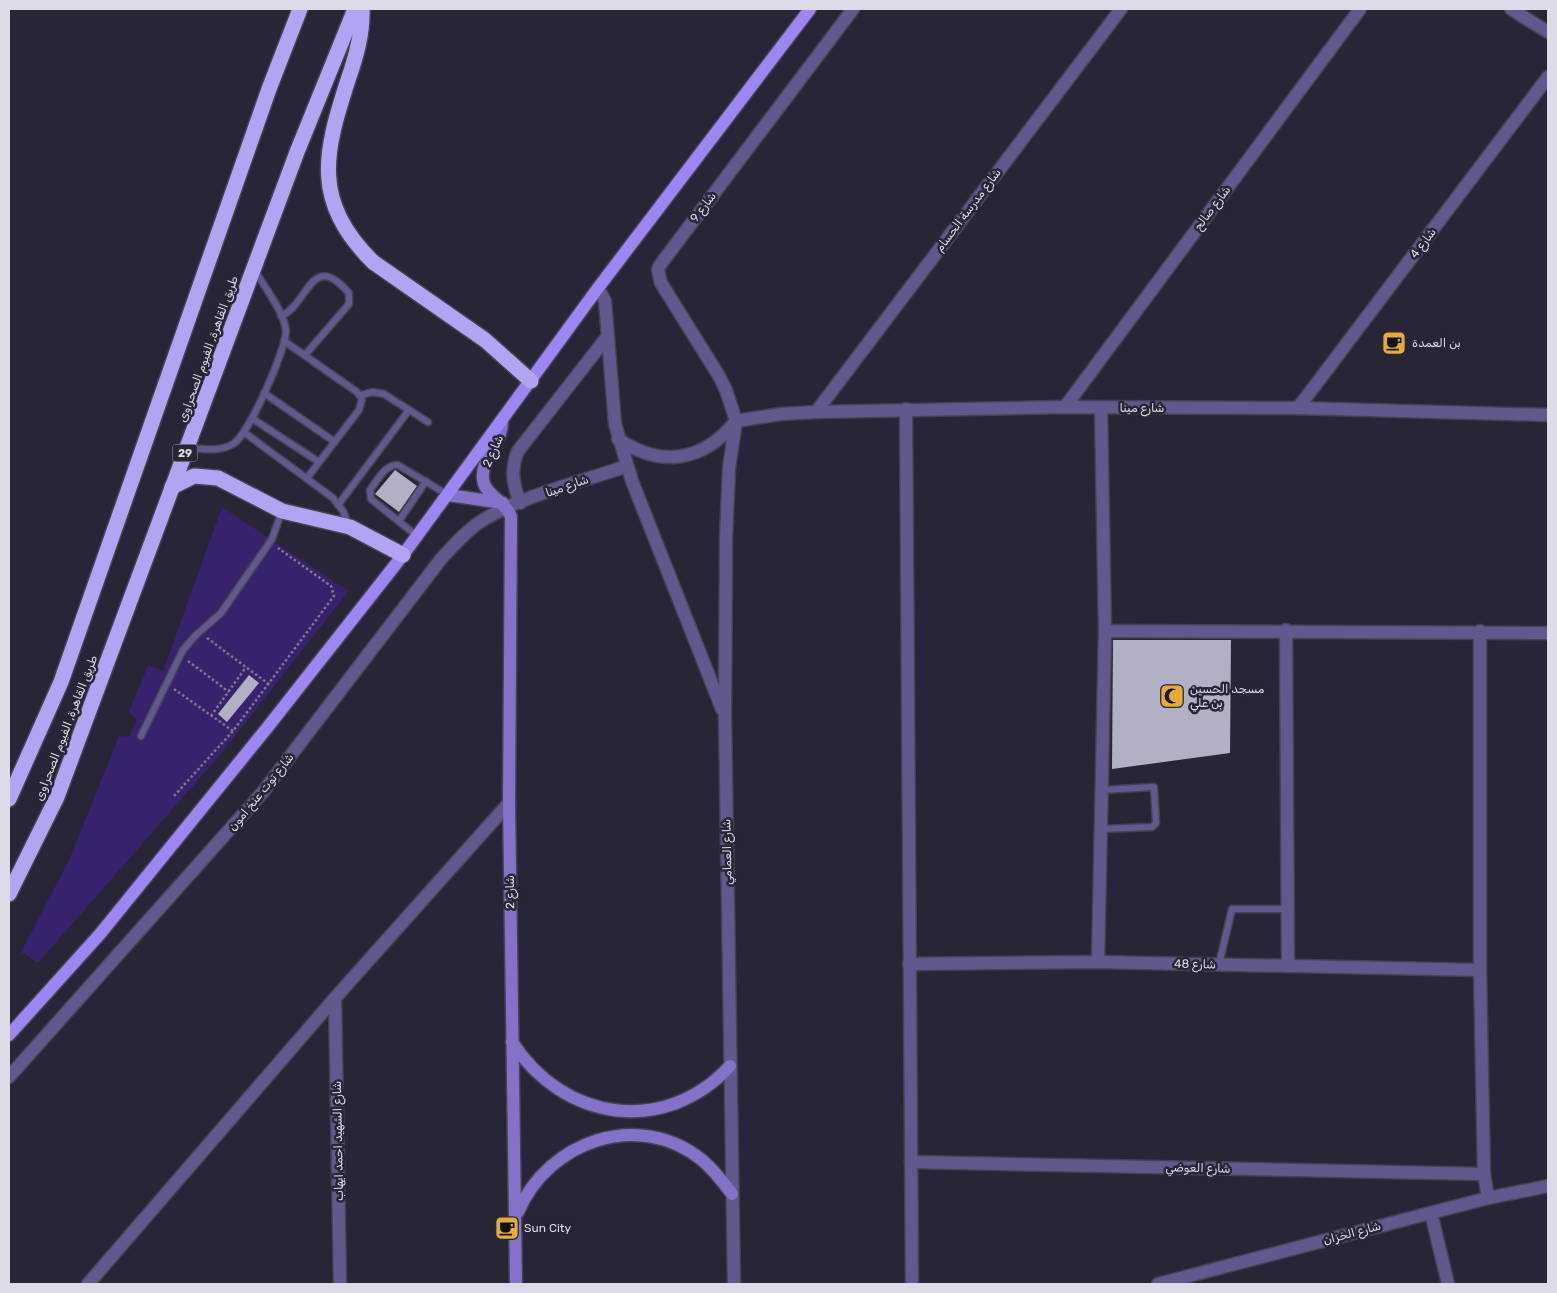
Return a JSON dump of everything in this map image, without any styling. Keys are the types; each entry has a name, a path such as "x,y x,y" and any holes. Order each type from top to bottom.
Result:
{"highway":[{"name":"طريق القاهرة, الفيوم الصحراوى","path":"9,799 13,786 61,682 269,88 300,9"},
{"name":"طريق القاهرة, الفيوم الصحراوى","path":"9,894 57,797 314,107 355,9"},
{"path":"362,9 357,50 329,146 328,176 341,222 360,250 373,262 485,340 531,381"},
{"path":"172,487 194,476 210,476 225,481 282,511 350,527 403,555"}],"main road":[{"path":"9,1035 100,934 267,728 403,555 598,288 810,9"}],"street":[{"name":"شارع 9","path":"736,421 726,390 719,376 661,284 660,265 853,9"},
{"name":"شارع مدرسة الحسام","path":"816,412 1121,9"},
{"name":"شارع صالح","path":"1065,407 1360,9"},
{"path":"1515,10 1548,32"},
{"name":"شارع 4","path":"1298,408 1548,77"},
{"path":"598,288 605,301 618,439 725,716"},
{"path":"448,495 510,504 513,484 512,473 518,451 607,337"},
{"name":"شارع مينا","path":"736,421 780,414 816,412 1065,407 1547,412"},
{"path":"1098,962 1105,631 1101,408"},
{"path":"906,409 912,1284"},
{"name":"شارع 2","path":"502,421 500,438 486,462 484,485 510,504 511,517 509,803 516,1284"},
{"path":"618,439 633,449 648,455 682,456 698,452 713,444 736,421"},
{"name":"شارع العمامي","path":"734,1284 725,716 726,538 729,468 736,421"},
{"name":"شارع مينا","path":"510,504 627,466"},
{"name":"شارع توت عنخ امون","path":"9,1077 262,793 441,559 481,521 510,504"},
{"path":"1286,630 1288,966"},
{"path":"1105,631 1548,632"},
{"path":"1480,631 1480,970 1484,1174 1488,1198"},
{"path":"88,1284 335,998 509,803"},
{"name":"شارع 48","path":"909,964 1098,962 1480,970"},
{"name":"شارع الشهيد احمد ايهاب","path":"335,998 340,1284"},
{"path":"512,1042 522,1057 548,1083 580,1101 615,1110 652,1110 687,1100 710,1085 730,1066"},
{"path":"516,1217 524,1197 536,1179 552,1164 576,1148 611,1137 635,1136 658,1139 680,1147 707,1164 732,1194"},
{"name":"شارع العوضي","path":"911,1162 1484,1174"},
{"name":"شارع الخزان","path":"1158,1284 1488,1198 1548,1186"},
{"path":"1431,1213 1448,1284"}],"lane":[{"path":"187,448 220,449 234,444 245,433 253,419 284,341 286,331 281,316 254,268"},
{"path":"281,316 293,308 313,281 319,277 330,278 350,293 349,304 305,355"},
{"path":"284,341 361,395 378,392 428,422"},
{"path":"264,393 335,442"},
{"path":"307,478 359,410 362,404 361,395"},
{"path":"338,505 409,410"},
{"path":"253,419 319,462"},
{"path":"245,433 307,478 338,505 350,527"},
{"path":"417,536 399,521 391,510 370,496 372,488 389,466 398,464 403,472 415,475 448,495"},
{"path":"411,482 415,475"},
{"path":"399,521 426,481"},
{"path":"141,736 186,645 218,617 270,542 282,511"},
{"path":"1101,829 1152,827 1156,823 1154,787 1102,790"},
{"path":"1219,964 1232,908 1288,909"}],"path":[{"path":"174,796 233,731 270,685 335,593 332,586 270,542"},
{"path":"199,632 270,685"},
{"path":"180,656 229,692"},
{"path":"211,716 246,668"},
{"path":"167,683 233,731"}],"shaded area":[{"path":"222,507 349,591 220,755 38,963 21,952 69,860 119,736 129,737 137,720 129,712 148,665 163,671"}],"building":[{"path":"395,470 417,486 399,512 375,494"},
{"name":"مسجد الحسين بن علي","path":"1113,640 1231,640 1230,753 1112,769"},
{"path":"249,675 259,683 227,722 218,714"}],"place":[{"name":"بن العمدة","path":"1394,343"},
{"name":"مسجد الحسين بن علي","path":"1172,696"},
{"name":"Sun City","path":"507,1228"}]}
